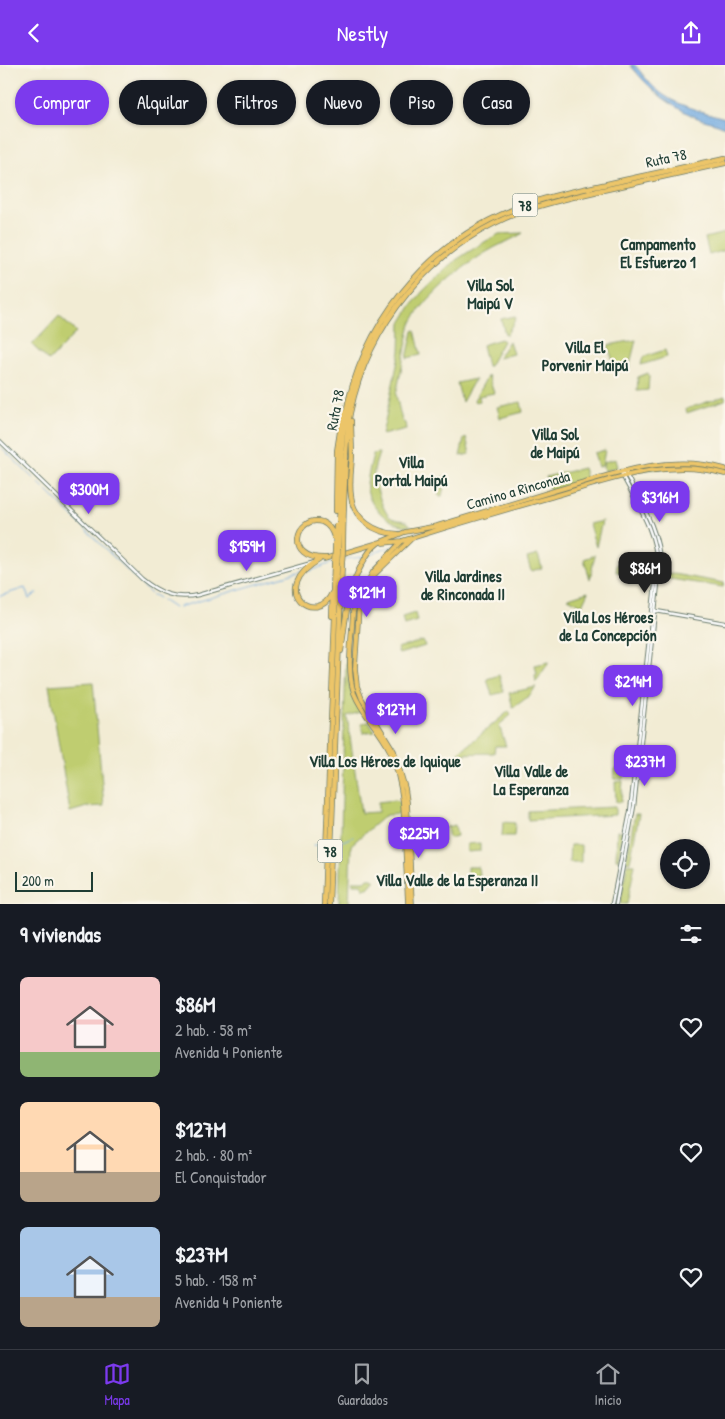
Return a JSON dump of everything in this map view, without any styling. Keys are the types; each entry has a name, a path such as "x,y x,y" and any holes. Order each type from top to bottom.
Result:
{"highway":[{"name":"Ruta 78","path":"329,904 338,677 338,550 342,447 351,389 369,344 380,323 410,282 425,266 469,232 502,214 536,201 575,191 725,158"},
{"name":"Ruta 78","path":"338,550 346,450 352,405 361,374 370,352 394,311 431,268 468,239 506,218 544,204 725,163"},
{"path":"335,540 338,441 343,412 351,389"},
{"path":"352,405 350,490 353,506 358,515 369,526 382,532 400,533"},
{"path":"326,558 313,557 304,553 298,543 299,533 307,524 313,521 319,521 330,527 338,550 338,564 333,590 333,667"},
{"path":"338,677 350,592 355,577 368,553 378,543"},
{"path":"319,561 300,575 296,586 298,597 306,605 317,607 326,603 333,590"},
{"name":"Ruta 78","path":"324,904 338,564"}],"main road":[{"name":"Camino a Rinconada","path":"378,543 411,539 648,466 686,463 705,464 725,469"},
{"name":"Camino a Rinconada","path":"319,561 378,543 400,533 437,526 623,474 692,467 709,469 725,474"},
{"path":"408,531 412,534 411,539 376,573 359,606 354,668 360,695 393,748 405,788 412,904"},
{"path":"400,533 402,541 373,572 355,606 350,672 352,685 358,701 390,749 401,788 408,904"},
{"path":"395,542 397,548"}],"street":[{"name":"Camino a Rinconada","path":"0,441 142,579 155,589 166,594 181,597 198,595 319,561"},
{"path":"616,904 633,813 660,565 658,542 652,526 623,474"},
{"path":"654,611 725,623"},
{"path":"612,904 630,812 641,730"}],"green space":[{"path":"523,233 490,250 456,273 433,294 415,317 410,327 396,395 402,421 405,423 406,429 382,435 400,351 401,323 412,305 423,291 456,260 499,234"},
{"path":"725,233 725,250 709,255 705,238"},
{"path":"59,316 76,332 49,361 32,345"},
{"path":"515,316 516,318 507,334 505,334 501,319"},
{"path":"415,330 421,355 407,358 413,331"},
{"path":"501,339 503,341 489,366 487,366 482,345"},
{"path":"636,340 629,368 616,371 608,345"},
{"path":"509,341 513,354 498,358"},
{"path":"665,350 667,357 641,365 643,357"},
{"path":"648,373 648,390 637,391 638,377"},
{"path":"488,375 494,393 479,396 480,401 475,402 474,400"},
{"path":"475,379 462,402 457,383"},
{"path":"725,396 725,400 687,413 686,409"},
{"path":"521,402 523,412 500,418 497,407"},
{"path":"466,437 470,454 460,456 464,439"},
{"path":"605,450 602,466 598,467 594,453"},
{"path":"379,453 374,476 382,504 390,517 407,522 411,526 389,520 372,503 367,489 367,482 373,454"},
{"path":"615,459 617,467 605,471 603,467 604,462"},
{"path":"698,464 725,470 725,472 695,466 630,471 659,465"},
{"path":"583,468 585,481 550,491 546,477"},
{"path":"446,476 442,496 439,496 435,479"},
{"path":"602,521 596,547 589,524"},
{"path":"538,555 542,568 531,571 527,558"},
{"path":"595,555 590,579 584,559"},
{"path":"617,564 724,583 723,587 616,572"},
{"path":"588,592 582,605 568,598"},
{"path":"415,613 417,621 404,625 402,617"},
{"path":"423,641 425,646 399,654 397,648"},
{"path":"346,656 350,689 361,712 347,716 361,813 378,812 378,802 395,800 399,801 401,814 383,817 351,845 349,904 339,904"},
{"path":"549,662 536,682 535,665"},
{"path":"499,675 504,692 492,695 487,679"},
{"path":"93,682 104,806 87,807 70,812 49,685"},
{"path":"536,687 529,696 513,708 509,693"},
{"path":"509,711 511,715 499,725 506,746 495,746 494,753 457,754"},
{"path":"369,722 375,732 363,733 362,723"},
{"path":"624,768 623,779 614,779 615,769"},
{"path":"623,781 621,802 616,802 615,782"},
{"path":"615,807 615,815 528,820 528,811"},
{"path":"635,814 639,814 630,862 626,861"},
{"path":"503,822 515,823 514,836 502,836"},
{"path":"455,825 457,836 449,838 447,827"},
{"path":"617,831 623,832 618,860 616,859"},
{"path":"480,843 480,851 467,852 467,844"},
{"path":"570,845 581,845 581,862 569,862"},
{"path":"627,864 635,864 627,904 620,904"},
{"path":"467,867 478,867 479,875 467,876"},
{"path":"368,878 375,880 368,888 363,888 362,884 353,884 353,881 365,881"}],"water":[{"path":"630,65 635,65 653,86 671,100 725,118 725,127 695,117 667,101 652,89"}],"waterway":[{"path":"0,446 34,479"},
{"path":"37,481 152,595 159,598"},
{"path":"368,556 392,547"},
{"path":"345,559 363,557"},
{"path":"309,571 331,563"},
{"path":"179,607 302,571"},
{"path":"0,596 25,588 29,599 37,593"},
{"path":"162,600 174,608"},
{"path":"335,844 353,837"},
{"path":"313,845 321,845"}],"district":[{"name":"Campamento El Esfuerzo 1","path":"658,253"},
{"name":"Villa Sol Maipú V","path":"490,294"},
{"name":"Villa El Porvenir Maipú","path":"585,356"},
{"name":"Villa Sol de Maipú","path":"555,443"},
{"name":"Villa Portal Maipú","path":"411,471"},
{"name":"Villa Jardines de Rinconada II","path":"463,585"},
{"name":"Villa Los Héroes de La Concepción","path":"608,626"},
{"name":"Villa Los Héroes de Iquique","path":"385,761"},
{"name":"Villa Valle de La Esperanza","path":"531,780"},
{"name":"Villa Valle de la Esperanza II","path":"457,880"}]}
